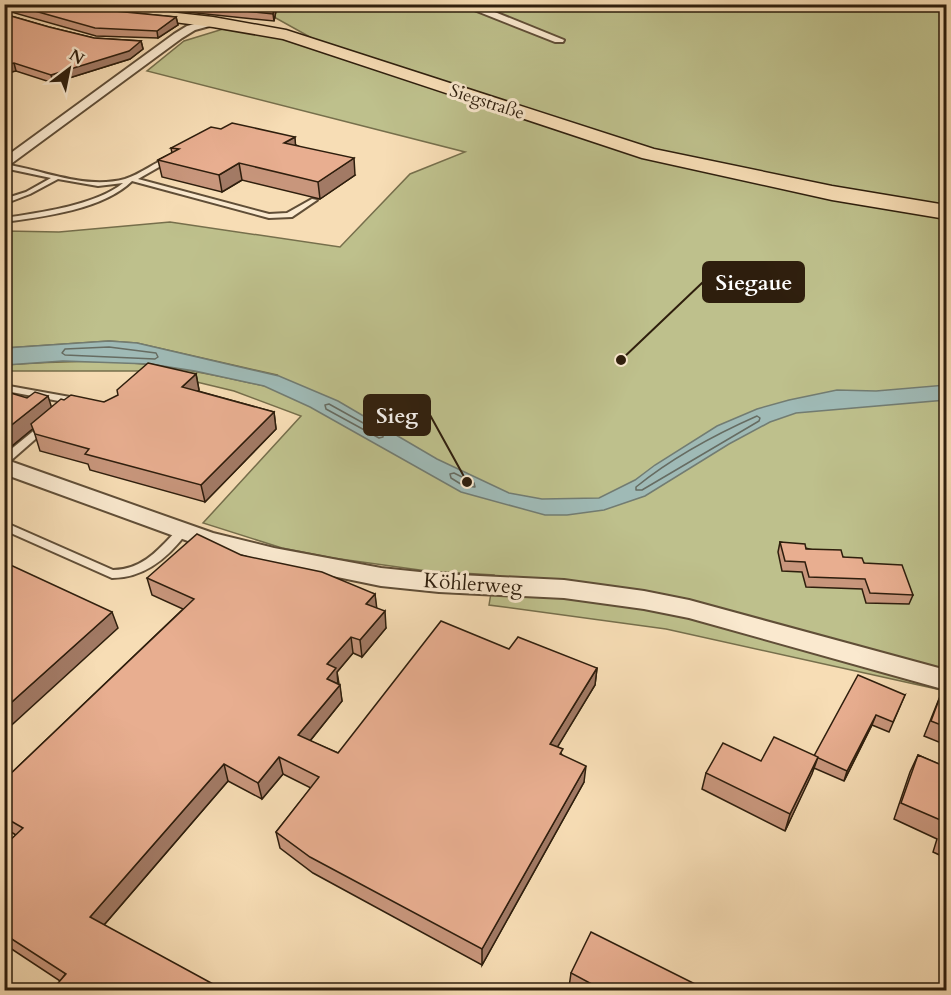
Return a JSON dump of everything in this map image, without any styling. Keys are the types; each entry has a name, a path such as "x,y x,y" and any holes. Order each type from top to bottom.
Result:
{"main road":[{"name":"Siegstraße","path":"117,12 213,22 266,31 319,44 452,91 649,154 821,191 946,212"}],"street":[{"path":"464,4 559,40"},
{"path":"4,166 178,36 205,28 213,22"},
{"path":"143,44 167,45"},
{"name":"Köhlerweg","path":"4,466 183,531 274,556 381,577 449,584 575,590 644,600 688,609 946,680"}],"lane":[{"path":"4,166 96,183 115,183 131,179 176,156"},
{"path":"4,202 28,193 58,177"},
{"path":"131,179 269,216 289,215 314,200"},
{"path":"4,220 80,205 126,187 131,179"},
{"path":"9,389 81,402"},
{"path":"4,461 66,408 70,400"},
{"path":"4,525 112,574 125,575 147,567 183,531"}],"green space":[{"path":"231,5 946,5 946,691 666,629 489,605 494,575 427,571 333,558 282,548 203,523 301,416 234,391 151,371 5,371 5,365 115,362 180,369 265,386 277,375 137,343 109,341 5,348 5,231 59,232 170,222 340,247 410,174 465,152 147,71 184,41 223,29 286,39 310,37 274,17"}],"water":[{"path":"109,341 137,343 279,376 338,401 437,459 509,493 542,499 599,498 635,480 717,426 757,409 789,400 837,390 876,391 946,385 946,400 796,413 770,422 729,444 645,496 604,510 567,515 545,515 461,492 310,407 264,386 150,364 63,361 5,365 5,348"}],"building":[{"path":"10,4 43,4 176,17 157,31 95,28"},
{"path":"182,4 275,4 273,14"},
{"path":"4,14 94,38 141,41 129,51 51,75 14,63 4,65"},
{"path":"232,123 295,137 284,143 354,158 318,182 239,163 219,175 158,160 179,149 171,148 211,127 221,129"},
{"path":"148,363 196,374 182,387 274,412 201,485 85,454 89,449 35,434 31,424 61,399 64,400 71,395 104,402 118,395 117,390"},
{"path":"4,391 27,398 35,392 48,396 4,431"},
{"path":"197,534 241,555 322,572 375,594 366,604 385,611 360,640 351,637 327,664 336,668 327,679 340,685 298,735 338,753 441,621 509,649 518,637 597,668 550,744 563,749 560,754 586,766 482,949 310,857 276,832 319,777 279,757 258,783 224,764 90,917 224,990 52,990 66,974 4,934 4,846 23,828 4,817 4,780 194,599 147,578"},
{"path":"780,542 805,544 806,549 841,550 843,557 862,558 864,563 902,565 913,595 870,593 865,579 809,577 805,562 785,561"},
{"path":"4,562 112,612 4,709"},
{"path":"858,675 905,695 893,722 876,715 847,771 814,756"},
{"path":"943,689 946,691 946,727 931,721"},
{"path":"774,737 818,757 790,814 706,773 723,743 761,761"},
{"path":"918,755 946,767 946,839 941,836 945,822 901,803"},
{"path":"591,932 707,990 600,990 571,973"}],"place":[{"name":"Siegaue","path":"621,360"},
{"name":"Sieg","path":"467,482"}]}
